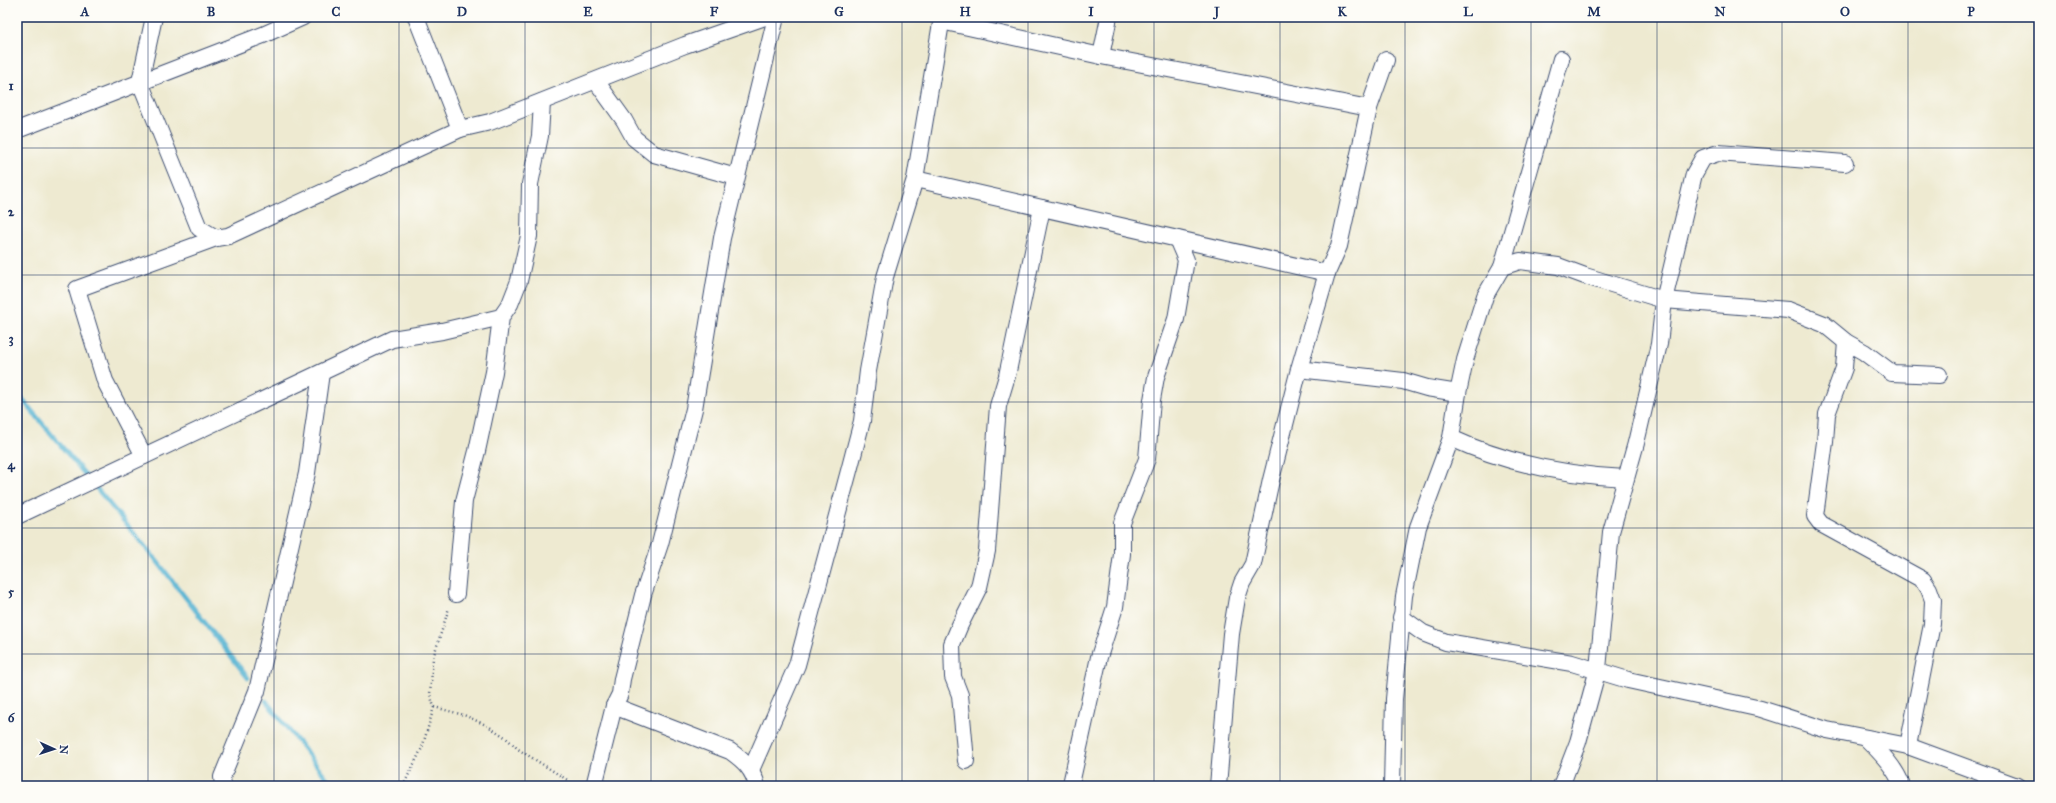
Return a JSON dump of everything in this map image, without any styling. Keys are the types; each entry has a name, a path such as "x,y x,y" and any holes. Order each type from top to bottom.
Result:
{"street":[{"path":"154,17 140,82 199,228 216,238"},
{"path":"17,130 262,35 303,17"},
{"path":"416,17 460,129"},
{"path":"144,456 106,381 77,289 216,238 228,236 460,129 490,122 685,45 765,17"},
{"path":"594,786 614,706 620,694 622,679 642,595 660,544 694,409 722,238 776,17"},
{"path":"1100,56 1109,17"},
{"path":"750,770 797,665 860,427 885,277 915,179 942,19 1100,56 1369,108"},
{"path":"1392,786 1394,699 1401,617 1418,527 1451,438 1458,393 1466,360 1486,296 1502,267 1561,59"},
{"path":"1218,786 1231,634 1237,598 1242,582 1253,564 1271,480 1299,369 1327,273 1339,246 1369,108 1386,60"},
{"path":"596,81 624,120 634,138 654,154 736,177"},
{"path":"456,590 464,501 477,451 494,372 501,317 510,304 519,281 529,236 530,184 540,136 542,102"},
{"path":"1561,786 1578,742 1598,670 1611,532 1636,443 1659,344 1664,300 1694,174 1703,158 1718,153 1845,163"},
{"path":"915,179 1327,273"},
{"path":"966,761 960,695 953,677 952,644 979,587 987,551 998,406 1007,376 1042,208"},
{"path":"1071,784 1099,657 1114,607 1122,554 1122,523 1147,459 1152,400 1156,377 1176,319 1186,260 1178,239"},
{"path":"1502,267 1520,261 1558,266 1585,276 1664,300 1788,310 1824,324 1846,342 1864,352 1892,373 1939,375"},
{"path":"17,516 392,339 442,331 501,317"},
{"path":"1846,342 1844,368 1827,414 1825,442 1815,516 1821,524 1923,580 1929,589 1933,600 1932,624 1908,746"},
{"path":"1299,369 1403,380 1427,388 1458,393"},
{"path":"224,786 222,777 257,691 307,473 321,373"},
{"path":"1451,438 1479,450 1544,469 1594,477 1625,478"},
{"path":"1401,617 1423,633 1446,642 1572,663 1628,680 1761,709 1827,730 1908,746 2017,786"},
{"path":"614,706 730,751 746,762 757,786"},
{"path":"1866,738 1878,750 1896,773 1902,786"}],"path":[{"path":"403,786 422,748 434,708 430,694 433,658 456,590"},
{"path":"434,708 464,715 488,726 538,762 569,781"}],"waterway":[{"path":"17,393 88,478"},
{"path":"93,484 157,561 248,678"},
{"path":"266,701 333,786"}]}
